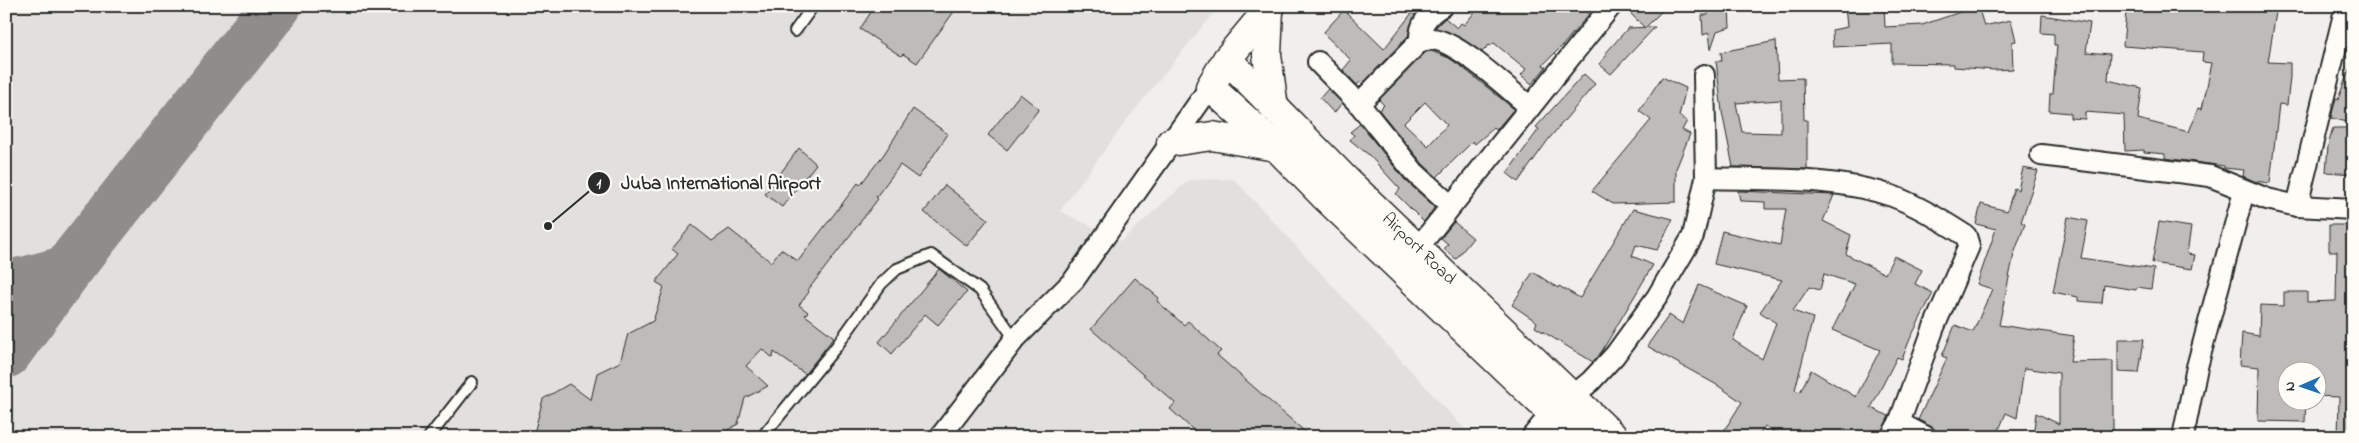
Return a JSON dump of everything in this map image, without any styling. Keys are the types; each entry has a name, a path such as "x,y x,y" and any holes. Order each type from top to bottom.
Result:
{"main road":[{"path":"1210,87 1227,59 1270,8"},
{"path":"1270,8 1267,56 1274,108"},
{"name":"Airport Road","path":"1227,59 1417,249 1563,405 1577,437"},
{"name":"Airport Road","path":"1210,87 1276,146 1323,195 1563,405 1614,437"},
{"path":"1171,142 1212,136 1276,146"}],"street":[{"path":"1420,42 1419,32 1424,21 1442,6"},
{"path":"1417,249 1611,6"},
{"path":"2297,206 2346,6"},
{"path":"1359,104 1420,42 1431,39 1444,42 1471,60 1530,107"},
{"path":"1318,62 1359,104 1414,172 1451,206"},
{"path":"1535,437 1563,405 1591,381 1615,356 1657,297 1693,236 1706,178 1704,75"},
{"path":"940,437 1015,339 1074,280 1210,87"},
{"path":"2040,155 2210,176 2226,180 2244,191 2297,206 2353,209"},
{"path":"1706,178 1824,182 1889,195 1914,206 1966,236 1970,246 1934,327 1895,430 1926,437"},
{"path":"2183,437 2197,367 2244,191"}],"lane":[{"path":"795,31 813,6"},
{"path":"762,437 836,347 881,284 897,269 931,255 980,290 1015,339"},
{"path":"428,437 472,382"}],"shaded area":[{"path":"6,6 1219,6 1126,121 1060,211 1121,241 1189,180 1234,179 1470,435 1469,437 6,437"}],"building":[{"path":"875,6 958,6 917,63 903,54 901,56 860,29"},
{"path":"1480,6 1580,6 1589,14 1543,65 1546,67 1532,84 1521,75 1526,69 1494,43 1482,52 1461,38 1435,28 1445,18 1457,28 1461,23 1464,25"},
{"path":"1639,6 1667,6 1645,28 1631,14"},
{"path":"1708,6 1729,6 1730,27 1717,31 1711,49 1709,33 1703,35 1702,15 1708,15"},
{"path":"1845,6 1884,6 1885,27 1922,25 1978,6 1984,26 2011,20 2016,41 2012,42 2013,69 1994,70 1954,67 1954,64 1892,63 1892,44 1833,47 1832,30 1847,27"},
{"path":"2130,6 2277,6 2268,62 2290,63 2290,77 2287,105 2279,104 2270,183 2254,181 2243,176 2244,170 2165,158 2165,154 2144,152 2144,150 2125,151 2124,115 2085,112 2085,119 2070,118 2070,113 2049,111 2050,94 2053,94 2057,45 2054,45 2054,34 2041,33 2042,15 2090,23 2086,52 2110,54 2108,80 2142,88 2138,119 2189,132 2198,108 2202,109 2212,63 2202,62 2203,52 2123,46 2126,12 2129,13"},
{"path":"1344,10 1384,49 1412,13 1415,15 1408,36 1362,84 1360,82 1357,85 1343,70 1351,60 1323,33"},
{"path":"1655,27 1611,74 1599,64 1607,55 1605,54 1628,28"},
{"path":"1776,41 1778,79 1803,78 1804,120 1807,120 1807,169 1733,167 1722,112 1716,61 1722,61 1721,52","holes":["1781,100 1781,133 1742,132 1736,103"]},
{"path":"1431,51 1449,58 1514,109 1496,130 1494,128 1475,144 1473,141 1437,177 1423,164 1379,110 1384,105 1379,100 1426,52","holes":["1425,102 1447,125 1428,146 1404,123"]},
{"path":"2351,65 2353,66 2353,103 2347,122 2331,118 2336,98 2338,99"},
{"path":"1584,74 1595,84 1548,140 1518,182 1507,173 1539,129 1536,127"},
{"path":"1662,77 1686,88 1679,116 1687,121 1682,130 1690,134 1676,169 1676,202 1613,204 1592,191 1651,120 1639,111"},
{"path":"1328,89 1342,103 1334,113 1320,98"},
{"path":"1020,94 1039,109 1007,150 988,135"},
{"path":"913,109 948,134 918,178 900,165 876,197 878,199 808,290 809,292 799,305 808,312 805,315 834,337 805,374 774,352 773,358 762,349 746,366 768,386 745,398 738,424 717,437 533,437 543,399 569,384 591,400 597,373 620,362 628,334 653,321 664,287 656,282 678,254 672,249 692,225 712,241 729,229 771,262 781,249 798,261 858,183 860,185 884,154"},
{"path":"1360,124 1405,180 1435,207 1424,222 1396,194 1400,189 1369,155 1350,140 1354,135 1350,132"},
{"path":"2333,128 2353,128 2353,174 2326,172 2328,146"},
{"path":"799,148 816,164 782,207 765,194"},
{"path":"2023,168 2038,171 2021,222 2025,224 2014,254 1999,325 2074,336 2070,362 2113,361 2113,437 2033,437 2036,413 2059,424 2059,373 2024,368 2017,418 2006,413 1996,437 1938,437 1932,427 1918,420 1947,358 1942,356 1955,325 1973,332 1992,289 1977,284 1996,229 1976,224 1981,204 2007,211 2014,188 2018,190"},
{"path":"945,185 988,219 967,246 924,212"},
{"path":"1738,191 1834,195 1823,221 1851,235 1846,254 1885,274 1894,256 1922,270 1915,284 1933,293 1902,359 1897,357 1871,408 1889,416 1879,437 1780,437 1765,426 1758,437 1720,437 1742,402 1717,385 1647,346 1669,315 1683,324 1699,285 1747,306 1733,340 1762,359 1776,323 1760,312 1782,280 1714,264 1722,231 1780,245 1786,209 1765,209 1765,202 1740,200","holes":["1824,274 1855,284 1832,330 1880,350 1856,397 1811,370 1800,392 1795,390 1813,318 1793,311 1809,287 1820,290"]},
{"path":"1633,209 1673,219 1657,250 1636,245 1632,256 1653,265 1602,351 1593,362 1535,327 1537,322 1512,305 1533,272 1558,288 1559,286 1580,298"},
{"path":"2068,217 2088,221 2081,258 2154,269 2151,289 2137,287 2136,290 2104,285 2102,303 2078,301 2078,297 2053,292"},
{"path":"1454,222 1473,238 1456,259 1444,249 1448,244 1441,238"},
{"path":"2159,222 2191,227 2187,254 2195,255 2192,269 2152,263"},
{"path":"2329,225 2353,225 2353,356 2351,356 2353,437 2338,437 2339,397 2326,396 2326,360 2276,360 2276,410 2306,410 2305,422 2258,421 2259,367 2240,365 2242,333 2259,336 2260,305 2284,306 2284,292 2307,292 2307,302 2336,301 2337,251 2329,251"},
{"path":"939,269 967,292 938,325 925,314 892,354 879,342"},
{"path":"1135,278 1159,298 1157,301 1184,325 1188,321 1221,351 1217,355 1311,437 1201,437 1170,409 1175,403 1091,329"},
{"path":"2118,339 2144,339 2139,373 2118,372"}],"taxiway":[{"path":"6,285 66,271 276,6"},
{"path":"6,353 66,271"}],"place":[{"name":"Juba International Airport","path":"548,226"}]}
